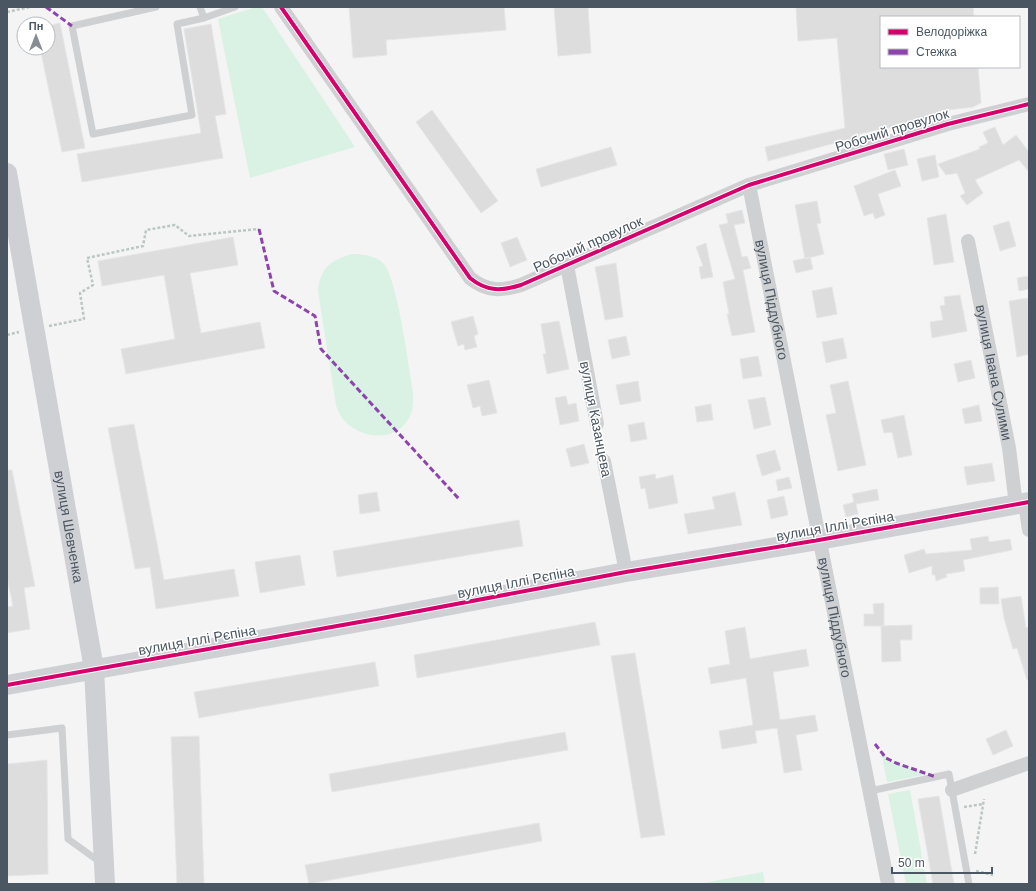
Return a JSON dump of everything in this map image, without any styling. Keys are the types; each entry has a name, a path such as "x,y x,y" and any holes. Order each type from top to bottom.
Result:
{"street":[{"name":"Робочий провулок","path":"281,7 470,278 478,284 504,291 521,286 749,186 948,124 1029,104"},
{"name":"вулиця Шевченка","path":"7,173 94,669 105,884"},
{"name":"вулиця Піддубного","path":"749,186 888,884"},
{"name":"вулиця Івана Сулими","path":"968,241 1009,448 1029,530"},
{"name":"вулиця Казанцева","path":"568,265 598,424"},
{"name":"вулиця Казанцева","path":"604,461 626,572"},
{"name":"вулиця Іллі Рєпіна","path":"7,685 382,618 626,572 819,540 1023,503"},
{"path":"952,790 1029,763"}],"lane":[{"path":"156,7 72,26 93,134 192,115 177,24 204,18 235,7"},
{"path":"200,7 204,18"},
{"path":"7,735 62,728 68,839 104,864"},
{"path":"870,791 949,774 969,870 969,884"}],"path":[{"path":"7,12 30,7"},
{"path":"46,327 84,319 80,293 93,286 87,258 143,246 146,230 175,225 189,236 259,228"},
{"path":"7,335 22,332"},
{"path":"984,799 969,870 993,875"},
{"path":"956,809 983,804"}],"green space":[{"path":"256,7 262,7 355,147 250,178 218,19"},
{"path":"351,254 376,258 383,263 388,271 398,303 413,392 413,404 410,416 403,426 393,433 370,435 359,431 349,425 341,416 336,405 318,291 321,276 327,266"},
{"path":"881,751 897,763 929,774 887,782"},
{"path":"910,790 927,884 906,884 888,794"},
{"path":"763,872 765,884 703,884 703,883"}],"building":[{"path":"349,7 504,7 506,30 386,40 387,55 353,58"},
{"path":"554,7 588,7 591,53 558,56"},
{"path":"796,7 973,7 974,16 880,16 880,68 978,68 981,103 973,107 940,111 941,117 859,134 860,142 847,146 846,140 768,161 765,147 845,128 837,38 798,41"},
{"path":"60,23 85,148 62,152 42,56 56,56 56,24"},
{"path":"211,24 226,114 215,116 223,158 82,182 77,154 201,133 184,29"},
{"path":"432,110 498,201 481,213 416,122"},
{"path":"995,127 1003,145 1016,135 1029,152 1029,172 1019,160 975,180 983,193 967,205 960,196 965,193 957,173 946,175 938,164 980,149 979,147 988,143 983,132"},
{"path":"611,147 617,165 541,187 536,169"},
{"path":"904,149 908,165 888,170 884,154"},
{"path":"935,155 939,177 922,181 917,159"},
{"path":"895,170 901,186 878,194 885,215 875,219 873,213 864,216 854,186"},
{"path":"817,201 821,223 817,224 824,254 805,259 795,205"},
{"path":"742,210 745,223 734,225 742,257 747,256 751,268 743,270 755,332 732,336 727,314 729,314 723,282 735,279 719,225 728,223 726,214"},
{"path":"946,214 954,262 934,265 927,218"},
{"path":"1009,221 1016,246 1000,251 993,226"},
{"path":"233,237 238,265 190,273 201,333 260,322 265,348 126,374 121,349 175,339 164,275 102,286 98,261"},
{"path":"517,237 527,260 510,267 501,243"},
{"path":"706,243 713,277 701,279 699,267 703,266 696,247"},
{"path":"810,257 813,269 796,273 793,261"},
{"path":"616,263 623,317 605,320 595,267"},
{"path":"1029,276 1029,289 1019,291 1017,278"},
{"path":"832,287 837,314 817,318 812,291"},
{"path":"960,295 967,331 932,338 930,322 943,320 940,306 945,305 944,297"},
{"path":"1028,298 1029,354 1017,357 1009,301"},
{"path":"473,316 478,334 474,336 477,347 465,350 464,344 458,346 451,322"},
{"path":"559,321 569,369 547,374 543,354 546,354 541,324"},
{"path":"626,336 630,355 612,359 608,340"},
{"path":"843,338 847,358 826,363 822,342"},
{"path":"758,356 762,376 743,379 740,359"},
{"path":"971,360 975,378 958,382 954,364"},
{"path":"489,380 497,413 482,416 480,406 473,408 467,385"},
{"path":"638,381 641,401 620,405 616,385"},
{"path":"848,381 866,465 838,471 826,415 836,413 830,385"},
{"path":"566,396 568,405 576,403 579,421 560,425 555,398"},
{"path":"765,397 771,425 754,429 748,400"},
{"path":"711,404 713,420 697,422 695,407"},
{"path":"979,405 982,421 965,424 962,409"},
{"path":"904,415 912,455 898,458 892,432 884,433 881,420"},
{"path":"644,422 647,439 631,442 628,425"},
{"path":"134,424 164,580 234,569 239,596 156,609 150,567 135,569 108,428"},
{"path":"584,444 589,463 571,467 566,449"},
{"path":"775,450 781,470 762,476 756,455"},
{"path":"992,463 995,481 967,485 964,467"},
{"path":"7,470 12,470 35,586 24,588 30,629 7,633 7,607 13,606 7,577"},
{"path":"655,474 656,479 673,475 678,503 649,509 645,488 641,489 639,477"},
{"path":"789,477 792,488 778,491 776,480"},
{"path":"877,489 879,500 856,504 858,514 846,517 843,505 854,502 852,494"},
{"path":"377,492 380,511 360,514 358,495"},
{"path":"735,492 742,525 688,534 684,514 715,509 712,497"},
{"path":"784,496 788,515 771,519 767,500"},
{"path":"519,520 523,546 337,577 333,551"},
{"path":"988,536 989,542 1010,539 1012,550 963,560 965,571 946,574 947,577 936,581 935,575 932,575 932,566 909,573 904,555 924,549 926,554 972,550 970,539"},
{"path":"300,555 305,585 260,593 255,562"},
{"path":"998,587 999,604 980,604 980,588"},
{"path":"1021,596 1026,628 1029,627 1029,680 1027,680 1017,648 1013,649 1004,618 1001,599"},
{"path":"884,603 884,626 864,626 864,614 874,614 873,604"},
{"path":"595,622 600,645 417,678 414,655"},
{"path":"912,625 912,640 900,640 901,661 882,662 881,626"},
{"path":"745,627 750,659 806,649 809,666 773,672 780,720 815,715 818,731 796,735 802,770 784,773 777,728 755,731 757,743 722,749 719,731 753,725 746,678 711,684 708,668 730,664 725,631"},
{"path":"635,653 665,835 641,838 611,656"},
{"path":"375,662 379,686 199,718 194,692"},
{"path":"1006,730 1013,746 993,755 986,739"},
{"path":"565,732 568,750 332,792 329,774"},
{"path":"199,736 204,884 177,884 171,737"},
{"path":"47,760 48,874 7,876 7,764"},
{"path":"939,796 954,884 933,884 918,799"},
{"path":"539,823 542,841 309,884 305,865"}],"marked path":[{"path":"46,7 72,26"},
{"path":"259,229 274,291 315,316 321,349 459,499"},
{"path":"875,744 886,758 936,777"}],"cycle path":[{"path":"281,7 470,278 482,286 495,289 521,285 749,185 948,124 1029,104"},
{"path":"7,685 382,618 626,572 819,540 1029,502"}]}
